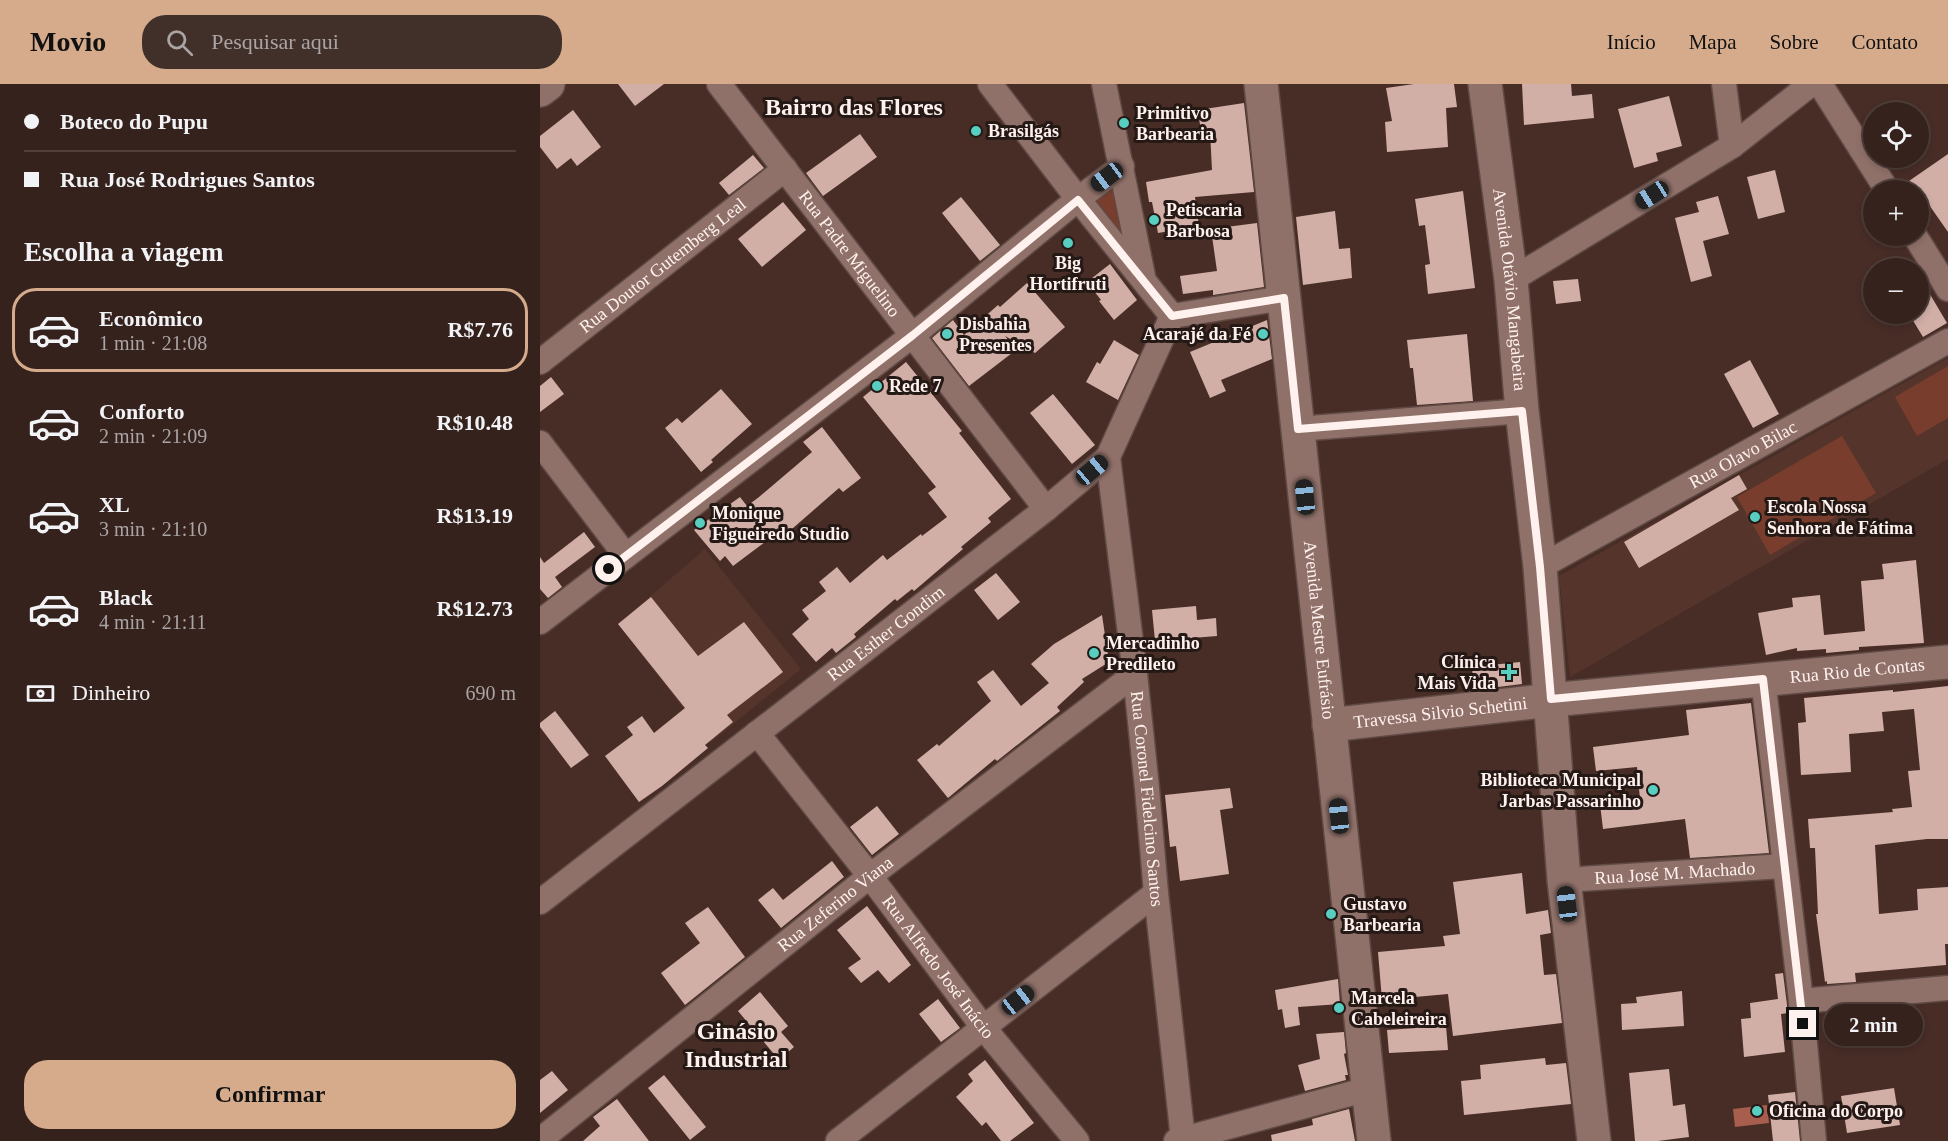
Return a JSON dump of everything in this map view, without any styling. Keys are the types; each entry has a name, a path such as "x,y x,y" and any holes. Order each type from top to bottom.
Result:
{"street":[{"path":"540,90 548,84"},
{"name":"Rua Padre Miguelino","path":"719,84 1046,509"},
{"path":"990,84 1078,200 1172,316 1284,298"},
{"path":"1104,84 1144,280"},
{"name":"Avenida Mestre Eufrásio","path":"1261,84 1374,1141"},
{"name":"Avenida Otávio Mangabeira","path":"1485,84 1511,280 1522,411 1540,567 1564,880 1594,1141"},
{"path":"1724,84 1732,146"},
{"path":"1511,280 1732,146 1811,84"},
{"path":"1820,84 1881,180"},
{"path":"540,622 913,335 1122,166"},
{"name":"Rua Doutor Gutemberg Leal","path":"540,362 785,169"},
{"path":"1921,246 1948,289"},
{"name":"Rua Esther Gondim","path":"540,902 1046,509 1108,457 1172,316"},
{"name":"Rua Olavo Bilac","path":"1540,567 1948,341"},
{"path":"1298,429 1522,411"},
{"path":"540,443 626,556"},
{"name":"Rua Coronel Fidelcino Santos","path":"1108,457 1148,788 1179,1140"},
{"name":"Rua Rio de Contas","path":"1551,699 1948,662"},
{"name":"Rua Zeferino Viana","path":"542,1138 870,876 1135,674"},
{"path":"1763,679 1801,1001 1814,1141"},
{"name":"Travessa Silvio Schetini","path":"1329,725 1551,699"},
{"name":"Rua Alfredo José Inácio","path":"757,733 870,876 983,1027 1077,1141"},
{"name":"Rua José M. Machado","path":"1564,880 1785,866"},
{"path":"838,1141 1156,893"},
{"path":"1801,1001 1948,988"},
{"path":"1179,1140 1368,1089"}],"shaded area":[{"path":"1116,186 1128,246 1094,201"},
{"name":"Escola Nossa Senhora de Fátima","path":"1948,358 1948,459 1570,677 1559,576"},
{"path":"1948,366 1948,418 1917,436 1895,397"},
{"path":"1842,436 1876,493 1770,555 1737,497"},
{"path":"705,549 801,669 710,743 618,624"},
{"path":"1767,1105 1769,1123 1735,1127 1733,1109"}],"building":[{"path":"618,84 664,84 635,106"},
{"path":"1414,84 1454,84 1457,107 1446,108 1448,147 1387,152 1385,122 1392,121 1386,88"},
{"path":"1522,84 1571,84 1572,96 1592,94 1594,118 1524,125"},
{"path":"1669,96 1682,146 1656,153 1658,161 1634,168 1618,109"},
{"path":"1244,103 1254,192 1195,197 1199,226 1158,233 1146,182 1212,170 1210,131 1201,132 1198,110"},
{"path":"573,110 601,147 577,166 571,158 557,169 540,147 540,136"},
{"path":"860,134 877,157 823,196 806,173"},
{"path":"1948,154 1948,232 1929,205 1929,180 1910,180"},
{"path":"753,155 764,168 729,195 719,183"},
{"path":"1775,170 1785,212 1758,219 1747,177"},
{"path":"1463,191 1475,288 1428,294 1425,265 1430,264 1425,225 1419,226 1415,199"},
{"path":"1718,196 1729,234 1703,241 1712,276 1691,282 1675,218 1699,212 1696,202"},
{"path":"961,197 1000,245 980,261 942,213"},
{"path":"783,202 806,230 762,267 738,239"},
{"path":"1335,211 1339,249 1350,248 1352,278 1303,285 1296,217"},
{"path":"1257,223 1264,287 1213,295 1213,290 1183,294 1180,276 1217,271 1211,229"},
{"path":"1110,264 1137,300 1114,320 1087,282"},
{"path":"1578,279 1581,301 1556,304 1553,281"},
{"path":"1027,283 1065,327 1035,353 1005,336 1016,350 969,386 932,338 953,320 964,335"},
{"path":"1929,293 1947,323 1923,337 1915,324 1929,324"},
{"path":"1267,320 1272,359 1221,380 1226,391 1210,398 1190,352"},
{"path":"1467,334 1473,401 1417,405 1407,340"},
{"path":"1114,340 1139,355 1118,400 1086,382 1097,362 1100,364"},
{"path":"1750,360 1779,414 1753,428 1724,374"},
{"path":"906,362 962,431 959,433 1011,499 988,518 991,522 961,547 963,549 914,591 912,589 897,601 895,599 854,634 856,637 836,653 832,648 816,662 792,634 809,619 802,610 826,591 819,582 837,567 850,583 883,555 887,560 947,517 928,493 936,487 863,397"},
{"path":"551,377 564,394 540,412 540,386"},
{"path":"721,389 752,424 711,460 713,462 701,472 665,428 677,418 682,423"},
{"path":"1053,394 1095,445 1072,464 1030,413"},
{"path":"822,427 861,478 843,492 839,488 777,542 773,536 733,566 725,556 720,561 694,530 740,497 747,506 759,497 812,452 803,442"},
{"path":"1739,475 1747,489 1731,498 1739,510 1639,568 1624,542"},
{"path":"584,532 595,547 555,577 562,587 548,598 540,589 540,557 544,563"},
{"path":"1916,560 1924,643 1859,647 1859,650 1826,653 1826,649 1797,651 1797,648 1766,655 1758,613 1793,607 1792,598 1820,595 1824,635 1865,631 1861,581 1884,579 1882,564"},
{"path":"996,573 1020,602 998,620 974,590"},
{"path":"651,597 698,656 744,622 783,672 727,715 733,722 705,745 708,748 639,802 605,756 633,735 627,727 642,716 654,733 685,708 618,624"},
{"path":"1196,606 1197,620 1216,618 1217,636 1155,641 1152,610"},
{"path":"1102,615 1109,662 1082,679 1084,682 1057,707 1060,711 997,761 995,759 948,798 917,760 937,744 939,746 991,701 977,682 993,670 1021,706 1049,683 1031,664 1054,644"},
{"path":"1520,662 1522,684 1474,690 1472,667"},
{"path":"1948,686 1948,839 1875,845 1879,914 1918,910 1917,889 1948,887 1946,965 1855,973 1856,982 1827,984 1816,914 1818,914 1815,848 1810,848 1808,819 1893,812 1892,809 1912,807 1908,771 1920,770 1914,709 1882,712 1884,731 1849,734 1851,772 1801,775 1798,723 1806,722 1804,698"},
{"path":"1751,703 1769,853 1690,858 1685,819 1603,829 1600,804 1640,799 1637,767 1596,771 1593,747 1689,735 1686,710"},
{"path":"555,711 589,755 571,768 540,727 540,723"},
{"path":"1230,788 1233,808 1220,810 1229,874 1180,881 1176,846 1170,847 1165,795"},
{"path":"877,806 899,834 872,855 850,827"},
{"path":"832,861 844,877 781,928 758,900 773,888 783,900"},
{"path":"1522,873 1526,914 1548,910 1551,933 1540,935 1544,975 1556,974 1562,1023 1453,1036 1448,994 1382,1000 1378,952 1445,946 1443,936 1460,934 1453,882"},
{"path":"867,906 911,965 889,983 878,970 861,983 848,968 861,959 837,930"},
{"path":"708,907 745,957 685,1005 661,973 700,943 685,923"},
{"path":"1783,973 1788,1013 1781,1014 1785,1052 1744,1057 1741,1019 1751,1018 1750,1003 1778,999 1775,974"},
{"path":"1338,979 1340,1004 1298,1007 1300,1025 1285,1028 1282,1009 1278,1010 1275,990"},
{"path":"1682,991 1684,1026 1622,1030 1621,1004 1637,1003 1636,997"},
{"path":"760,992 788,1026 781,1032 794,1047 779,1060 738,1011"},
{"path":"938,999 960,1028 941,1042 919,1014"},
{"path":"1861,1010 1862,1015 1878,1014 1881,1040 1834,1045 1831,1013"},
{"path":"1446,1026 1448,1050 1389,1053 1387,1030"},
{"path":"1344,1032 1346,1053 1344,1054 1348,1075 1345,1075 1346,1080 1305,1091 1298,1065 1320,1059 1316,1034"},
{"path":"1545,1058 1546,1065 1566,1063 1571,1104 1464,1115 1461,1081 1481,1079 1480,1065"},
{"path":"985,1060 1034,1123 1010,1141 1001,1141 986,1122 982,1126 956,1097 973,1081 968,1074"},
{"path":"1669,1069 1673,1106 1685,1104 1689,1137 1635,1141 1629,1073"},
{"path":"552,1071 568,1090 540,1113 540,1080"},
{"path":"664,1075 706,1127 690,1140 648,1088"},
{"path":"1894,1088 1900,1125 1847,1133 1841,1096"},
{"path":"1795,1092 1800,1141 1773,1141 1768,1095"},
{"path":"617,1099 649,1141 583,1141 600,1126 593,1117"},
{"path":"1349,1109 1355,1141 1272,1141 1271,1135 1313,1125 1312,1119"}],"place":[{"name":"Primitivo Barbearia","path":"1124,123"},
{"name":"Brasilgás","path":"976,131"},
{"name":"Petiscaria Barbosa","path":"1154,220"},
{"name":"Big Hortifruti","path":"1068,243"},
{"name":"Disbahia Presentes","path":"947,334"},
{"name":"Acarajé da Fé","path":"1263,334"},
{"name":"Rede 7","path":"877,386"},
{"name":"Escola Nossa Senhora de Fátima","path":"1755,517"},
{"name":"Monique Figueiredo Studio","path":"700,523"},
{"name":"Mercadinho Predileto","path":"1094,653"},
{"name":"Clínica Mais Vida","path":"1509,672"},
{"name":"Biblioteca Municipal Jarbas Passarinho","path":"1653,790"},
{"name":"Gustavo Barbearia","path":"1331,914"},
{"name":"Marcela Cabeleireira","path":"1339,1008"},
{"name":"Oficina do Corpo","path":"1757,1111"}],"district":[{"name":"Bairro das Flores","path":"854,107"},
{"name":"Ginásio Industrial","path":"736,1045"}],"route":[{"path":"609,569 913,335 1078,200 1172,316 1284,298 1298,429 1522,411 1540,567 1551,699 1763,679 1803,1024"}]}
